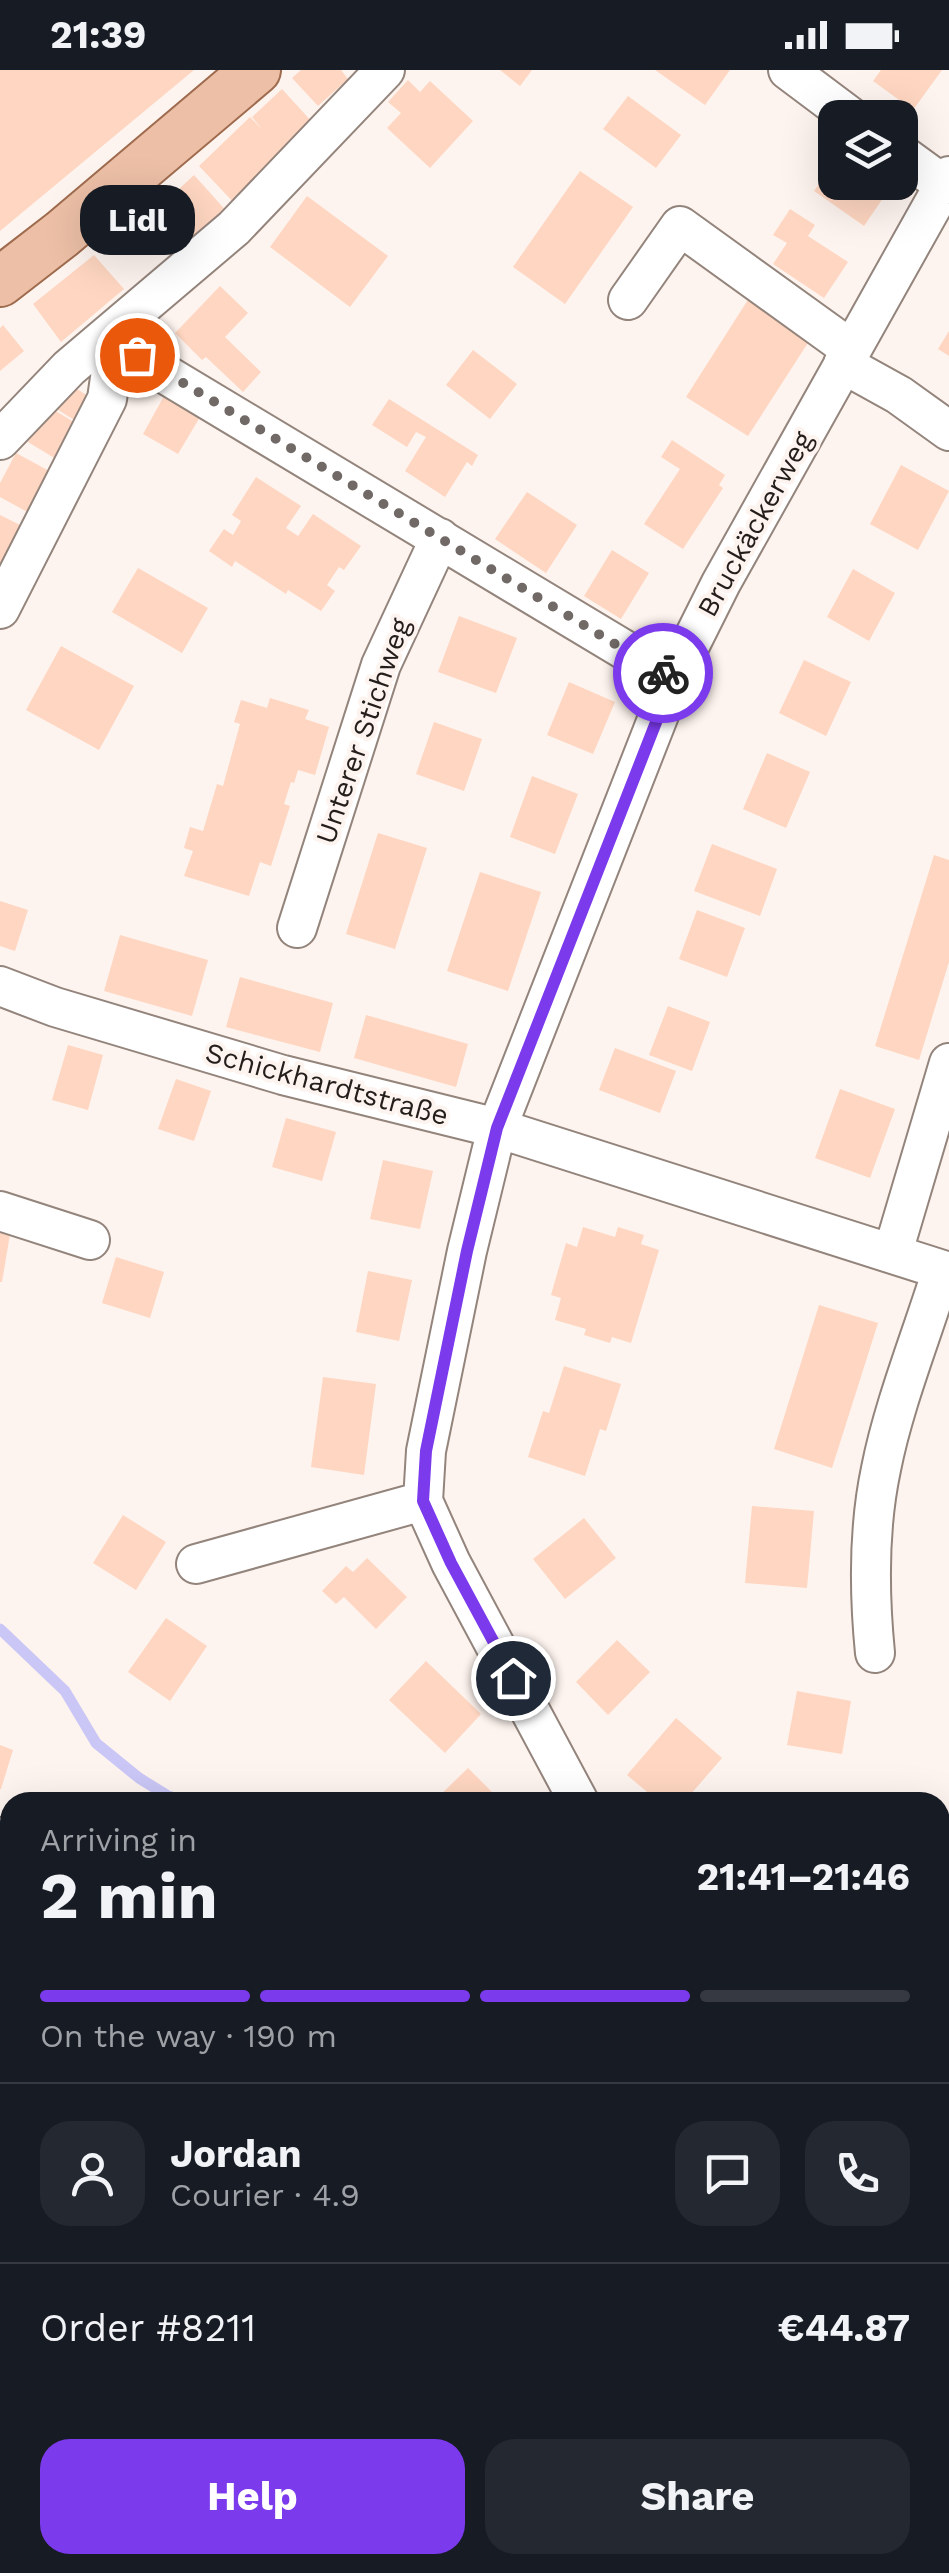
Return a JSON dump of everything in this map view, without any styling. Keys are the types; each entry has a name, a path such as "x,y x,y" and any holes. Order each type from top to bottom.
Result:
{"main road":[{"path":"0,282 256,70"}],"street":[{"path":"0,440 46,390 234,228 385,70"},
{"path":"788,70 828,100"},
{"name":"Bruckäckerweg","path":"574,1792 451,1563 423,1501 426,1451 467,1251 497,1128 673,679 721,583 947,181 918,164"},
{"path":"628,300 680,226 949,431"},
{"path":"108,336 673,679"},
{"path":"0,609 107,398 112,364 108,336"},
{"name":"Unterer Stichweg","path":"297,928 381,665 440,538"},
{"name":"Schickhardtstraße","path":"0,986 56,1007 284,1075 497,1128 945,1271 882,1465 875,1501 870,1589 874,1653"},
{"path":"892,1252 949,1063"},
{"path":"0,1211 90,1240"},
{"path":"196,1564 423,1501"}],"building":[{"path":"0,70 194,70 0,231"},
{"path":"301,70 341,70 348,79 318,106 292,78"},
{"path":"500,70 532,70 520,86"},
{"path":"655,70 730,70 705,105"},
{"path":"881,70 942,70 918,103 918,100 899,100 873,81"},
{"path":"408,80 420,92 430,81 473,121 430,168 387,128 401,113 388,102"},
{"path":"282,89 314,124 236,205 199,166 250,117 262,129 252,117"},
{"path":"628,96 681,135 656,168 603,129"},
{"path":"580,171 633,207 565,304 513,267"},
{"path":"194,175 230,215 199,243 163,204"},
{"path":"307,196 388,256 350,307 270,247"},
{"path":"827,200 882,200 864,226"},
{"path":"790,209 815,225 808,236 848,262 824,298 773,264 787,243 773,235"},
{"path":"94,255 124,289 61,342 33,304"},
{"path":"220,286 248,313 225,337 261,372 243,392 175,333"},
{"path":"751,295 813,335 748,436 686,397"},
{"path":"3,325 24,351 0,371 0,328"},
{"path":"949,331 949,356 938,349"},
{"path":"473,350 517,384 490,419 446,385"},
{"path":"66,382 96,401 82,425 52,406"},
{"path":"164,396 200,417 178,454 143,434"},
{"path":"389,399 478,455 472,466 467,462 445,497 405,471 426,437 416,432 407,447 372,425"},
{"path":"49,407 82,427 61,462 28,442"},
{"path":"672,440 725,475 719,485 723,488 683,549 644,524 680,469 661,457"},
{"path":"16,453 53,473 31,514 0,497 0,483"},
{"path":"901,465 949,491 918,550 870,524"},
{"path":"256,477 301,506 286,528 298,536 313,514 361,546 327,585 335,591 321,611 235,561 232,567 209,551 224,529 233,535 241,521 232,515"},
{"path":"527,492 577,525 546,573 495,539"},
{"path":"0,515 26,528 6,566 0,563"},
{"path":"612,550 649,573 621,619 584,596"},
{"path":"138,568 208,608 182,653 112,612"},
{"path":"853,569 895,593 869,641 827,617"},
{"path":"459,616 517,638 496,693 438,672"},
{"path":"61,646 134,686 99,750 26,710"},
{"path":"804,660 851,682 826,736 779,713"},
{"path":"569,682 615,702 593,754 547,735"},
{"path":"270,698 309,710 305,719 329,727 315,775 298,770 294,783 291,782 284,804 290,806 271,866 260,862 249,896 184,876 193,851 184,848 190,827 203,831 217,784 223,786 240,724 234,722 241,700 267,708"},
{"path":"434,722 482,739 464,791 416,774"},
{"path":"767,753 810,772 786,828 743,809"},
{"path":"532,776 578,794 555,854 510,837"},
{"path":"378,833 427,848 395,949 346,934"},
{"path":"712,844 777,869 760,916 694,891"},
{"path":"934,855 949,860 949,962 919,1060 875,1046"},
{"path":"480,872 541,892 508,991 447,971"},
{"path":"0,901 28,910 15,951 0,946"},
{"path":"697,910 745,928 727,977 679,959"},
{"path":"120,935 208,960 192,1016 104,991"},
{"path":"240,977 333,1003 320,1052 226,1027"},
{"path":"668,1006 710,1022 692,1071 649,1055"},
{"path":"366,1015 468,1044 456,1087 354,1058"},
{"path":"68,1045 103,1055 88,1110 52,1100"},
{"path":"615,1048 676,1071 660,1113 599,1090"},
{"path":"176,1079 211,1091 194,1141 158,1129"},
{"path":"840,1089 895,1109 870,1178 815,1158"},
{"path":"286,1118 336,1132 322,1181 272,1167"},
{"path":"383,1160 433,1171 420,1229 370,1219"},
{"path":"0,1226 11,1228 2,1282 0,1282"},
{"path":"583,1227 615,1237 618,1227 644,1235 641,1244 659,1250 631,1343 612,1337 610,1343 584,1335 586,1329 555,1320 561,1298 551,1295 566,1243 577,1247"},
{"path":"116,1257 164,1272 150,1318 102,1303"},
{"path":"368,1271 412,1280 399,1341 356,1332"},
{"path":"819,1305 878,1323 832,1468 774,1449"},
{"path":"564,1366 621,1384 606,1431 600,1429 585,1476 528,1457 543,1411 549,1413"},
{"path":"323,1377 376,1384 364,1475 311,1467"},
{"path":"752,1506 814,1511 807,1588 745,1583"},
{"path":"123,1515 166,1542 136,1590 93,1563"},
{"path":"584,1518 616,1558 565,1599 533,1559"},
{"path":"367,1558 407,1597 376,1629 344,1597 336,1604 322,1591 346,1566 353,1572"},
{"path":"166,1618 207,1646 170,1701 128,1672"},
{"path":"617,1640 650,1672 608,1715 576,1682"},
{"path":"426,1661 481,1714 445,1753 389,1700"},
{"path":"797,1691 851,1701 842,1754 787,1745"},
{"path":"676,1718 722,1758 693,1792 647,1792 627,1775"},
{"path":"0,1745 13,1750 1,1789 0,1789"},
{"path":"468,1768 492,1792 443,1792"}],"waterway":[{"path":"0,1629 65,1691 96,1743 162,1792"}],"way so far":[{"path":"137,355 663,673"}],"place":[{"name":"Lidl","path":"137,355"}],"route":[{"path":"513,1678 451,1563 423,1501 426,1451 497,1128 673,679 663,673"}]}
